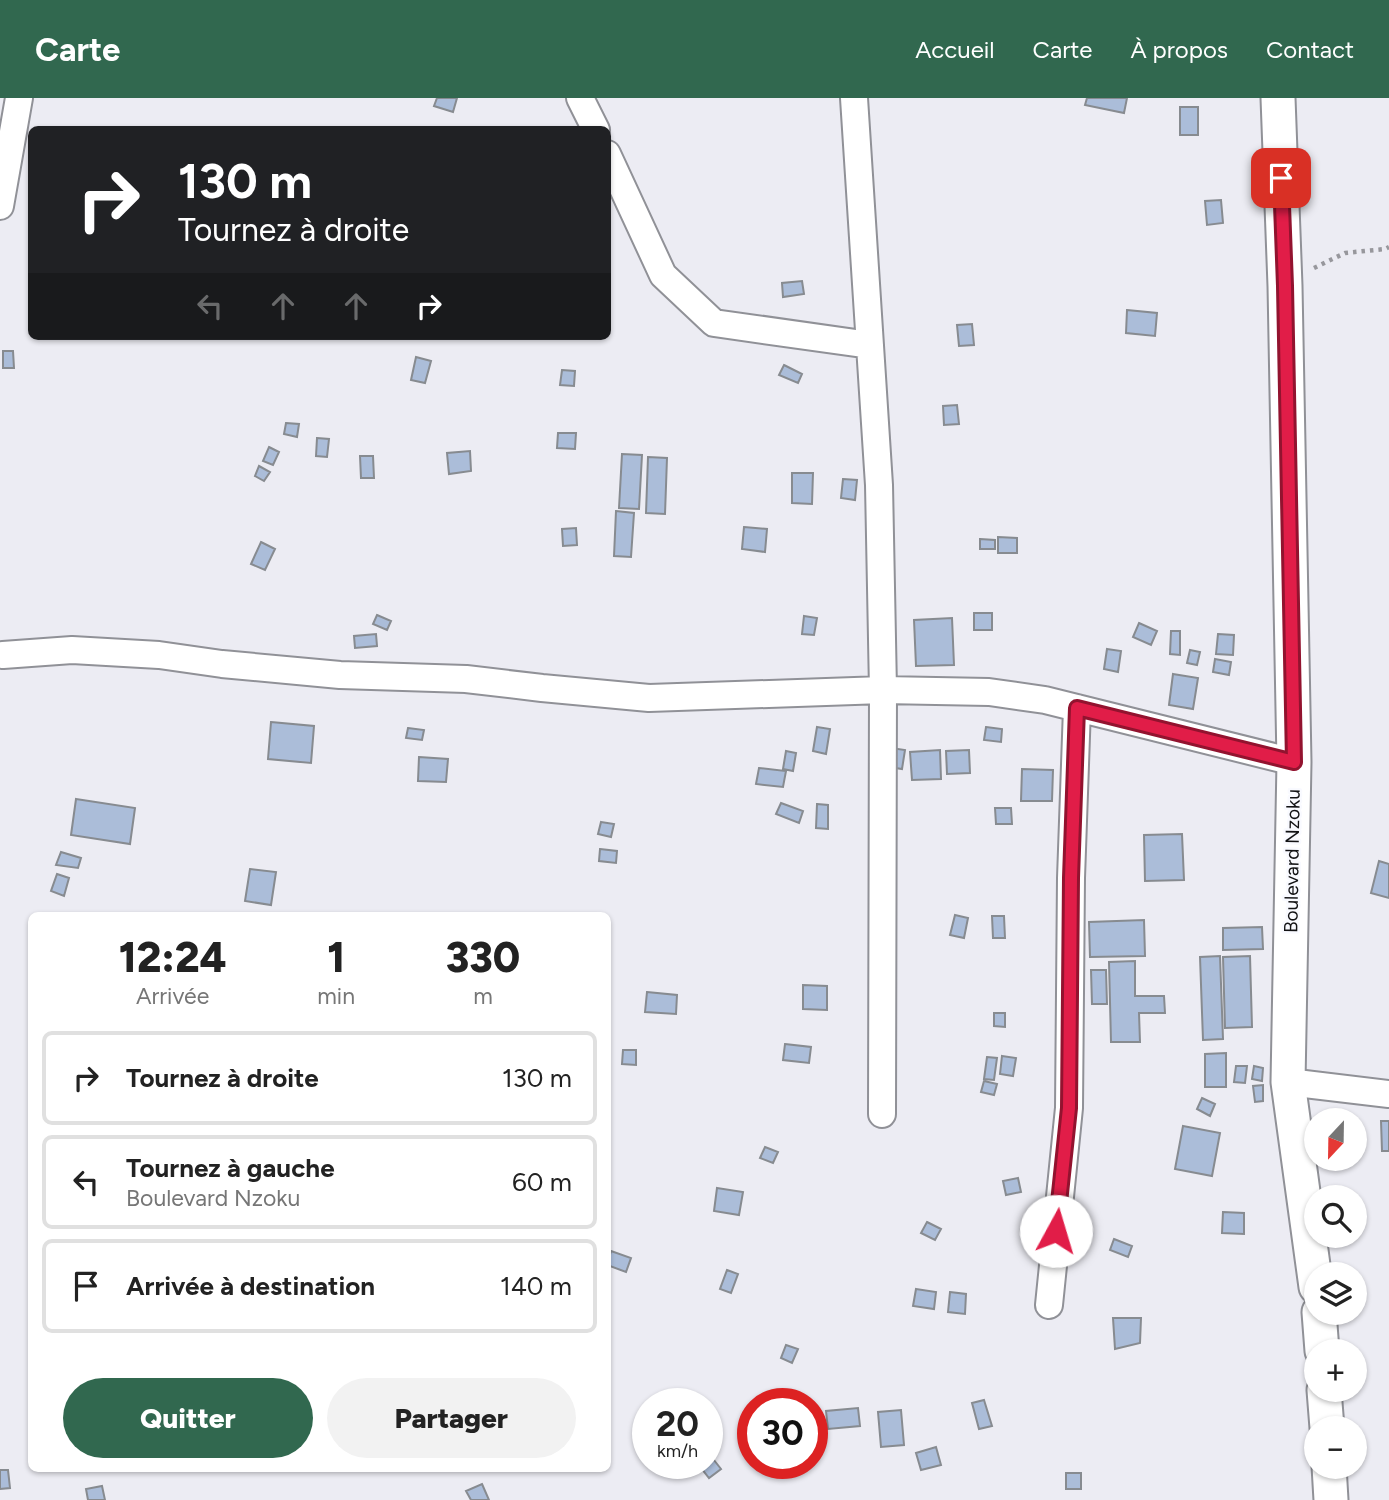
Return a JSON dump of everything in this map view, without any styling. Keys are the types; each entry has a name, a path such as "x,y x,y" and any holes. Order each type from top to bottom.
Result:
{"street":[{"path":"0,206 19,98"},
{"path":"854,98 879,485 883,690 883,1114"},
{"name":"Boulevard Nzoku","path":"1278,98 1285,286 1294,762 1288,1082 1313,1262"},
{"path":"587,99 595,126"},
{"path":"611,163 663,275 714,323 870,345"},
{"path":"1,657 72,650 159,655 340,676 466,679 649,698 883,690 989,692 1045,700 1294,762"},
{"path":"1049,1305 1069,1108 1071,878 1077,708"},
{"path":"1288,1082 1389,1094"},
{"path":"1330,1479 1331,1500"}],"path":[{"path":"1285,286 1318,265 1345,253 1389,247"}],"building":[{"path":"437,98 457,98 453,112 434,106"},
{"path":"1087,98 1127,98 1124,113 1085,105"},
{"path":"1180,107 1198,107 1198,135 1180,135"},
{"path":"1221,200 1223,223 1207,225 1205,201"},
{"path":"802,281 804,294 783,297 782,283"},
{"path":"1127,310 1157,313 1155,336 1126,333"},
{"path":"972,324 974,345 959,346 957,325"},
{"path":"3,351 13,351 14,368 3,368"},
{"path":"416,357 431,361 425,383 411,380"},
{"path":"784,365 802,374 798,383 779,375"},
{"path":"562,370 575,371 574,386 560,385"},
{"path":"957,405 959,424 944,425 943,406"},
{"path":"286,423 299,424 297,437 284,434"},
{"path":"558,433 576,433 575,449 557,448"},
{"path":"317,438 329,439 327,457 316,456"},
{"path":"269,447 279,452 273,465 263,461"},
{"path":"470,451 471,471 449,474 447,453"},
{"path":"622,454 642,455 639,509 619,508"},
{"path":"360,456 373,456 374,478 361,478"},
{"path":"648,457 667,458 665,514 646,513"},
{"path":"259,466 270,472 264,481 255,476"},
{"path":"792,473 813,473 812,504 792,503"},
{"path":"843,479 857,480 855,500 841,498"},
{"path":"616,511 634,513 631,557 614,556"},
{"path":"744,527 767,529 765,552 742,549"},
{"path":"576,528 577,545 563,546 562,529"},
{"path":"998,537 1017,538 1017,553 998,553"},
{"path":"980,539 995,540 995,549 980,549"},
{"path":"261,542 275,549 265,570 251,564"},
{"path":"974,613 992,613 992,630 974,630"},
{"path":"377,615 391,621 387,630 373,624"},
{"path":"804,616 817,618 814,635 802,634"},
{"path":"952,618 954,665 916,666 914,620"},
{"path":"1139,623 1157,631 1151,645 1133,637"},
{"path":"1171,631 1180,631 1180,655 1170,654"},
{"path":"376,634 377,646 355,648 354,636"},
{"path":"1218,634 1234,635 1233,655 1216,654"},
{"path":"1107,649 1121,651 1118,672 1104,669"},
{"path":"1190,650 1200,652 1197,665 1187,663"},
{"path":"1215,659 1231,662 1229,675 1213,672"},
{"path":"1173,674 1198,678 1193,709 1169,705"},
{"path":"271,722 314,726 311,763 268,759"},
{"path":"817,727 830,729 826,754 813,751"},
{"path":"986,727 1002,729 1001,742 984,740"},
{"path":"408,728 424,730 422,740 406,738"},
{"path":"891,748 905,750 902,769 889,767"},
{"path":"940,750 941,779 912,780 910,752"},
{"path":"969,750 970,773 947,774 946,751"},
{"path":"786,751 796,753 793,771 783,769"},
{"path":"419,757 448,759 446,782 418,781"},
{"path":"759,768 786,771 783,787 756,784"},
{"path":"1022,769 1053,770 1052,801 1021,801"},
{"path":"76,799 135,808 130,844 71,835"},
{"path":"781,803 803,811 799,823 776,814"},
{"path":"817,804 828,805 828,829 816,828"},
{"path":"995,808 1011,808 1012,824 996,824"},
{"path":"601,822 614,824 611,837 598,834"},
{"path":"1182,834 1184,880 1145,881 1144,835"},
{"path":"600,849 617,851 616,863 599,861"},
{"path":"61,852 81,858 78,868 56,865"},
{"path":"1379,861 1389,864 1389,898 1371,893"},
{"path":"250,869 276,872 271,905 245,901"},
{"path":"57,874 69,878 64,896 51,891"},
{"path":"955,915 968,918 964,938 950,935"},
{"path":"992,916 1004,916 1005,938 993,938"},
{"path":"1144,920 1145,956 1090,957 1089,922"},
{"path":"1262,927 1263,949 1223,950 1223,928"},
{"path":"1220,956 1223,1039 1203,1040 1200,957"},
{"path":"1250,956 1252,1027 1225,1028 1223,957"},
{"path":"1135,961 1135,996 1164,996 1165,1013 1139,1013 1140,1042 1111,1042 1109,962"},
{"path":"1091,970 1106,970 1107,1004 1092,1004"},
{"path":"803,985 827,986 827,1010 803,1009"},
{"path":"647,992 677,995 676,1014 645,1012"},
{"path":"994,1013 1005,1013 1005,1027 994,1026"},
{"path":"785,1044 811,1047 809,1063 783,1060"},
{"path":"623,1050 636,1050 636,1065 622,1064"},
{"path":"1226,1053 1226,1087 1205,1087 1205,1054"},
{"path":"1002,1056 1016,1058 1013,1076 1000,1074"},
{"path":"987,1057 997,1058 994,1080 984,1079"},
{"path":"1236,1066 1247,1066 1245,1083 1234,1082"},
{"path":"1254,1066 1263,1068 1262,1081 1252,1079"},
{"path":"984,1081 997,1084 994,1095 981,1092"},
{"path":"1263,1085 1263,1101 1255,1102 1253,1086"},
{"path":"1202,1098 1215,1104 1210,1116 1197,1109"},
{"path":"1381,1121 1389,1121 1389,1151 1382,1151"},
{"path":"1183,1126 1220,1133 1212,1176 1175,1169"},
{"path":"765,1147 778,1152 773,1163 760,1158"},
{"path":"1018,1178 1021,1192 1006,1195 1003,1181"},
{"path":"717,1188 743,1192 739,1215 714,1211"},
{"path":"1223,1212 1244,1213 1244,1234 1222,1233"},
{"path":"927,1222 941,1229 935,1240 921,1233"},
{"path":"1114,1239 1132,1246 1128,1257 1110,1250"},
{"path":"611,1251 631,1258 626,1272 611,1266"},
{"path":"727,1270 738,1274 731,1293 720,1289"},
{"path":"916,1289 936,1292 934,1309 913,1306"},
{"path":"950,1292 966,1294 965,1314 948,1312"},
{"path":"1113,1318 1141,1318 1140,1343 1115,1349"},
{"path":"786,1345 798,1349 792,1363 781,1358"},
{"path":"984,1400 992,1426 979,1429 972,1403"},
{"path":"858,1408 860,1426 828,1429 828,1411"},
{"path":"901,1410 904,1445 881,1447 878,1412"},
{"path":"936,1447 941,1465 921,1470 916,1453"},
{"path":"0,1470 8,1470 10,1488 0,1489"},
{"path":"1066,1473 1081,1473 1081,1489 1066,1489"},
{"path":"482,1484 489,1500 471,1500 466,1491"},
{"path":"102,1486 105,1500 88,1500 86,1489"}],"route":[{"path":"1056,1231 1069,1108 1071,878 1077,708 1294,762 1281,178"}]}
